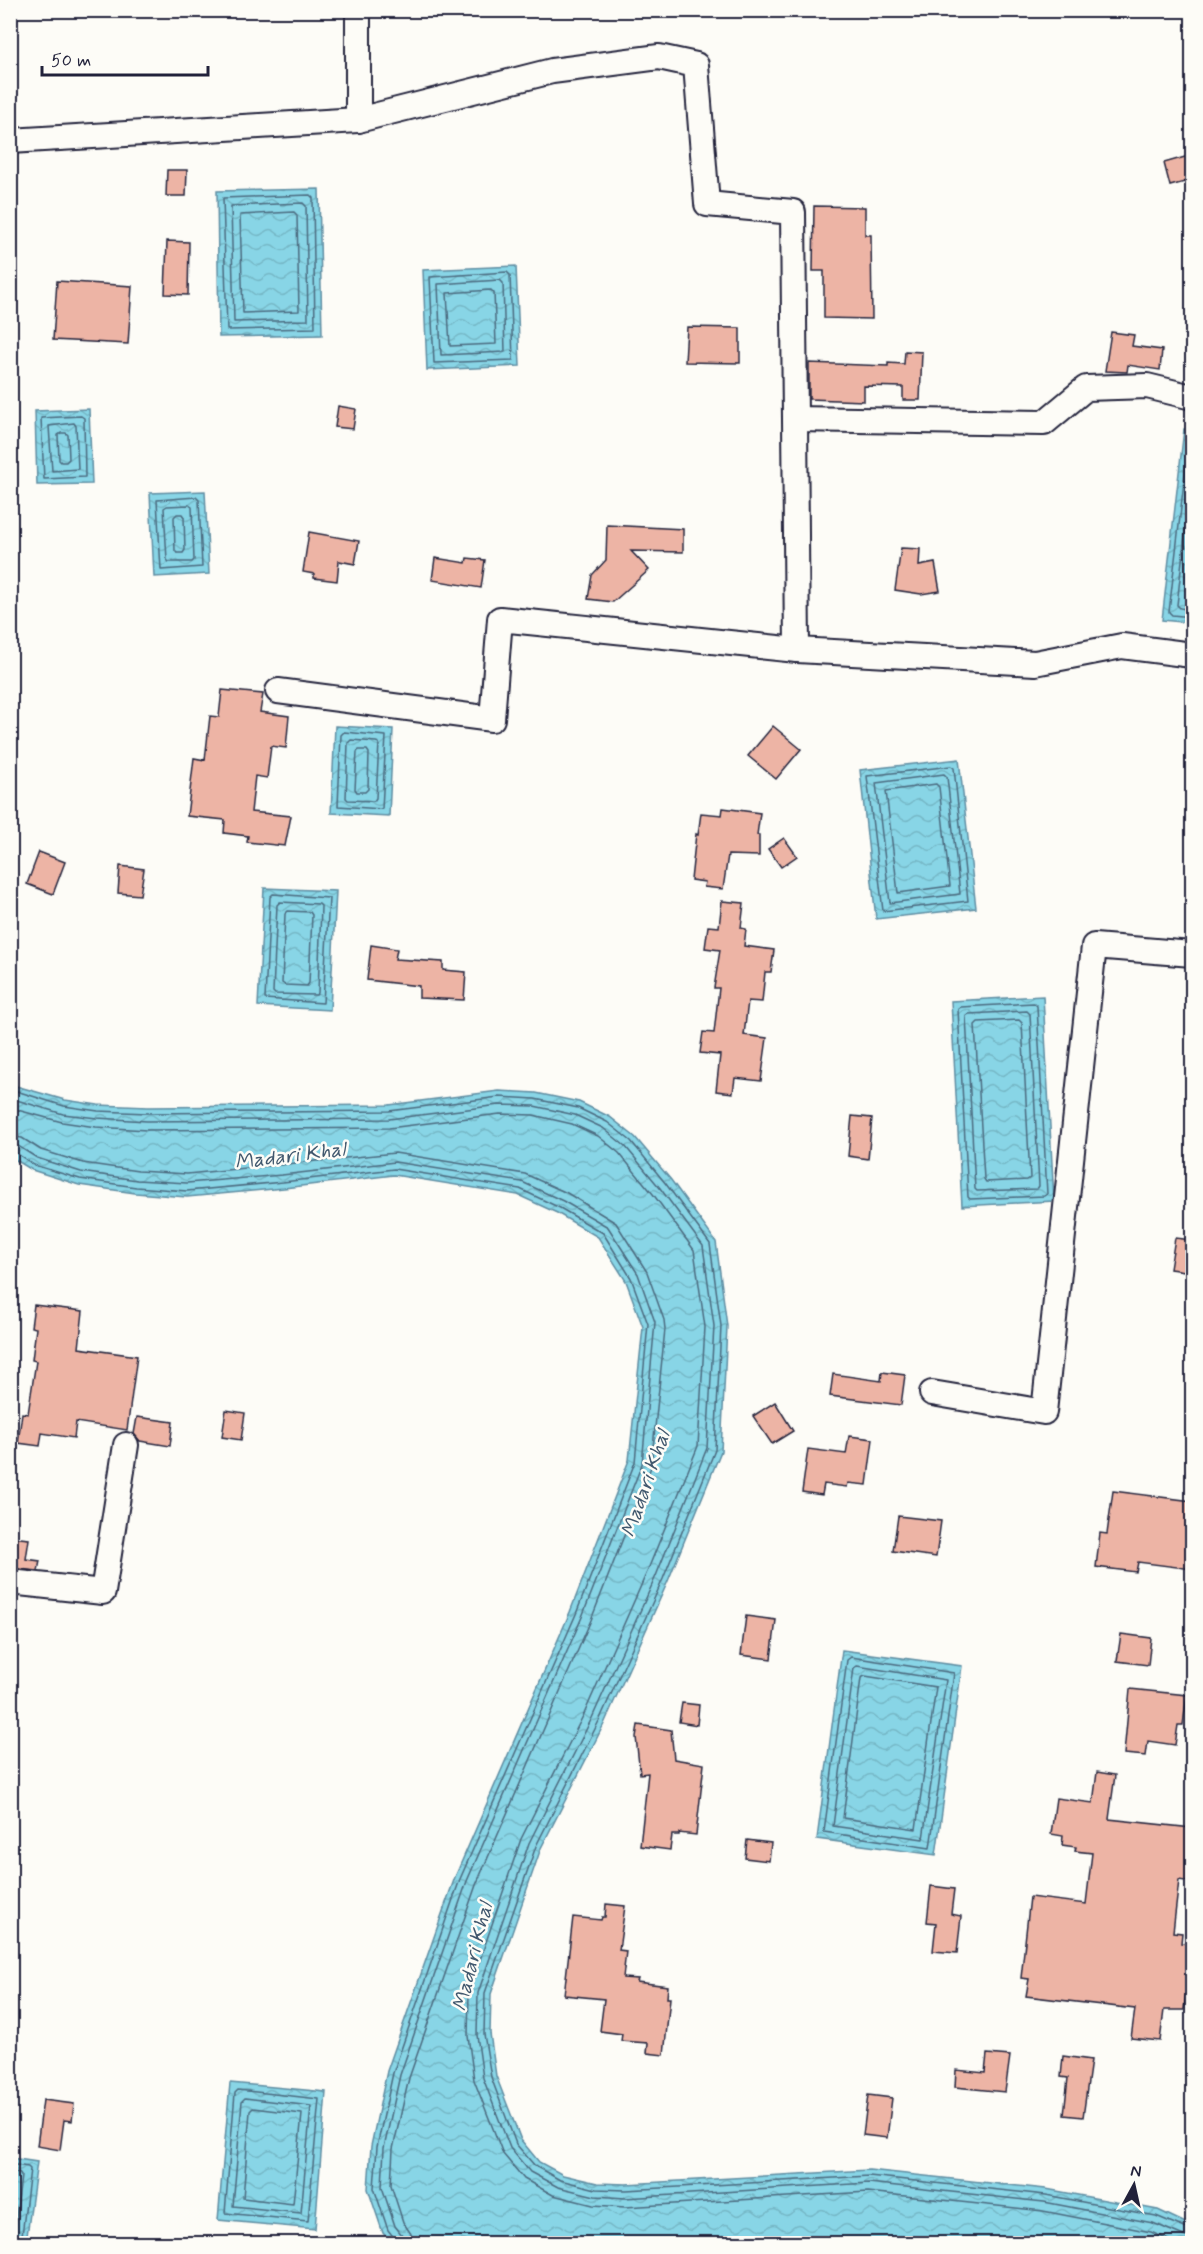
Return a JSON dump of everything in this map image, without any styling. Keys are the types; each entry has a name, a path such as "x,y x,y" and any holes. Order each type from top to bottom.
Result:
{"street":[{"path":"358,10 358,120"},
{"path":"10,141 358,120 552,71 659,57 696,65 706,204 793,212 797,650"},
{"path":"795,419 1044,423 1086,388 1147,386 1192,397"},
{"path":"278,692 492,718 500,619 797,650 1035,663 1122,646 1192,655"},
{"path":"932,1393 1044,1412 1094,945 1192,954"},
{"path":"10,1582 103,1592 126,1445"}],"water":[{"path":"319,189 322,335 219,337 217,191"},
{"path":"516,266 520,366 427,370 423,270"},
{"path":"89,409 92,484 37,485 35,411"},
{"path":"1184,429 1192,430 1192,623 1162,620"},
{"path":"205,491 209,574 154,577 150,493"},
{"path":"335,726 393,729 389,816 331,813"},
{"path":"959,759 976,908 876,919 860,770"},
{"path":"264,888 336,891 330,1010 258,1006"},
{"path":"1043,996 1054,1201 962,1206 951,1001"},
{"name":"Madari Khal","path":"10,1081 16,1086 65,1100 98,1105 148,1107 389,1105 499,1091 536,1093 579,1102 610,1117 635,1137 671,1180 716,1242 727,1326 721,1451 668,1581 604,1724 541,1848 491,1994 490,2033 496,2076 521,2140 539,2162 563,2175 597,2183 626,2184 869,2170 1046,2189 1158,2210 1192,2226 1192,2243 392,2243 383,2233 368,2189 371,2146 387,2071 455,1877 570,1612 629,1460 643,1327 626,1281 598,1237 557,1213 518,1195 394,1175 187,1197 79,1185 32,1170 11,1157"},
{"path":"842,1650 962,1666 936,1855 817,1839"},
{"path":"230,2083 326,2092 315,2229 218,2220"},
{"path":"11,2158 37,2162 26,2243 11,2243"}],"building":[{"path":"1192,155 1192,180 1170,186 1164,163"},
{"path":"167,170 187,170 186,196 166,196"},
{"path":"814,206 865,207 865,235 871,235 872,319 824,318 824,271 813,271"},
{"path":"167,241 189,242 188,295 165,294"},
{"path":"57,281 132,286 128,344 53,340"},
{"path":"687,327 740,328 740,363 685,362"},
{"path":"1111,332 1134,335 1132,346 1162,350 1160,370 1128,365 1127,372 1105,371"},
{"path":"905,351 922,352 920,400 903,400 903,387 864,386 864,401 809,399 809,363 888,366 888,363 904,364"},
{"path":"338,406 356,409 353,429 335,427"},
{"path":"607,525 683,529 683,552 631,551 649,570 613,602 588,599 592,575 606,560"},
{"path":"309,532 359,541 355,564 339,561 337,581 314,578 314,574 303,572"},
{"path":"901,548 920,549 919,566 935,563 940,591 921,594 895,590"},
{"path":"435,558 466,563 467,558 485,560 481,588 432,580"},
{"path":"222,690 263,694 260,712 289,716 286,748 271,746 267,778 255,776 251,812 291,816 285,846 247,842 248,836 224,833 225,820 187,816 194,758 205,760 210,716 219,717"},
{"path":"773,726 801,749 776,779 748,756"},
{"path":"723,808 760,813 757,835 759,835 759,856 728,855 723,889 704,887 705,882 691,880 696,834 698,835 701,813 722,815"},
{"path":"784,838 797,856 781,867 768,849"},
{"path":"39,852 65,862 53,894 27,884"},
{"path":"120,866 144,869 140,895 118,893"},
{"path":"722,901 744,903 741,928 746,929 744,946 774,950 771,972 765,972 762,1002 748,1001 744,1035 767,1038 761,1081 735,1078 733,1093 716,1091 720,1055 700,1053 703,1032 714,1033 719,988 714,988 720,950 705,948 708,926 719,927"},
{"path":"371,945 397,949 395,959 443,962 443,970 466,972 464,1000 419,998 419,986 367,980"},
{"path":"852,1116 872,1118 868,1159 848,1156"},
{"path":"1175,1238 1192,1240 1192,1272 1170,1269"},
{"path":"34,1305 83,1311 79,1348 137,1356 127,1430 76,1422 74,1438 42,1433 40,1446 18,1443 22,1413 28,1414 36,1361 32,1360 36,1328 31,1327"},
{"path":"882,1372 905,1375 901,1405 830,1396 833,1374 881,1381"},
{"path":"775,1402 793,1431 772,1444 753,1416"},
{"path":"226,1410 245,1413 241,1440 222,1437"},
{"path":"137,1417 173,1422 170,1446 140,1441 134,1434"},
{"path":"849,1436 873,1439 867,1485 848,1483 847,1487 824,1484 822,1495 802,1492 808,1449 846,1454"},
{"path":"1113,1491 1192,1501 1192,1569 1138,1562 1136,1572 1096,1567 1100,1533 1107,1534"},
{"path":"898,1516 941,1521 936,1557 893,1551"},
{"path":"10,1537 29,1539 26,1559 40,1561 38,1571 10,1568"},
{"path":"746,1616 776,1620 771,1659 741,1655"},
{"path":"1121,1634 1151,1638 1148,1665 1117,1661"},
{"path":"1130,1689 1187,1695 1183,1725 1178,1725 1175,1745 1148,1741 1146,1756 1124,1754"},
{"path":"682,1703 699,1705 697,1725 679,1722"},
{"path":"638,1725 671,1730 674,1759 704,1764 696,1835 679,1833 679,1835 672,1835 670,1850 640,1846 648,1773 640,1774 636,1737"},
{"path":"1097,1772 1115,1775 1109,1819 1192,1828 1192,1882 1179,1880 1173,1932 1182,1933 1181,1943 1192,1944 1184,2010 1164,2010 1160,2041 1131,2038 1135,2009 1026,1996 1029,1979 1021,1978 1030,1897 1086,1904 1092,1853 1075,1851 1076,1847 1062,1845 1063,1836 1051,1834 1056,1798 1093,1803"},
{"path":"747,1840 771,1843 769,1861 745,1858"},
{"path":"931,1886 954,1889 951,1914 961,1916 957,1953 933,1951 936,1923 927,1922"},
{"path":"606,1904 625,1906 619,1950 626,1951 623,1978 668,1986 667,1998 670,1998 664,2055 647,2053 648,2043 621,2041 622,2034 600,2031 604,1999 564,1995 573,1917 601,1920 605,1917"},
{"path":"987,2054 1010,2056 1005,2092 955,2087 956,2070 985,2073"},
{"path":"1063,2056 1091,2060 1083,2117 1064,2115 1068,2078 1061,2077"},
{"path":"868,2095 892,2098 887,2138 863,2135"},
{"path":"43,2100 74,2104 72,2121 64,2120 60,2150 37,2146"}]}
